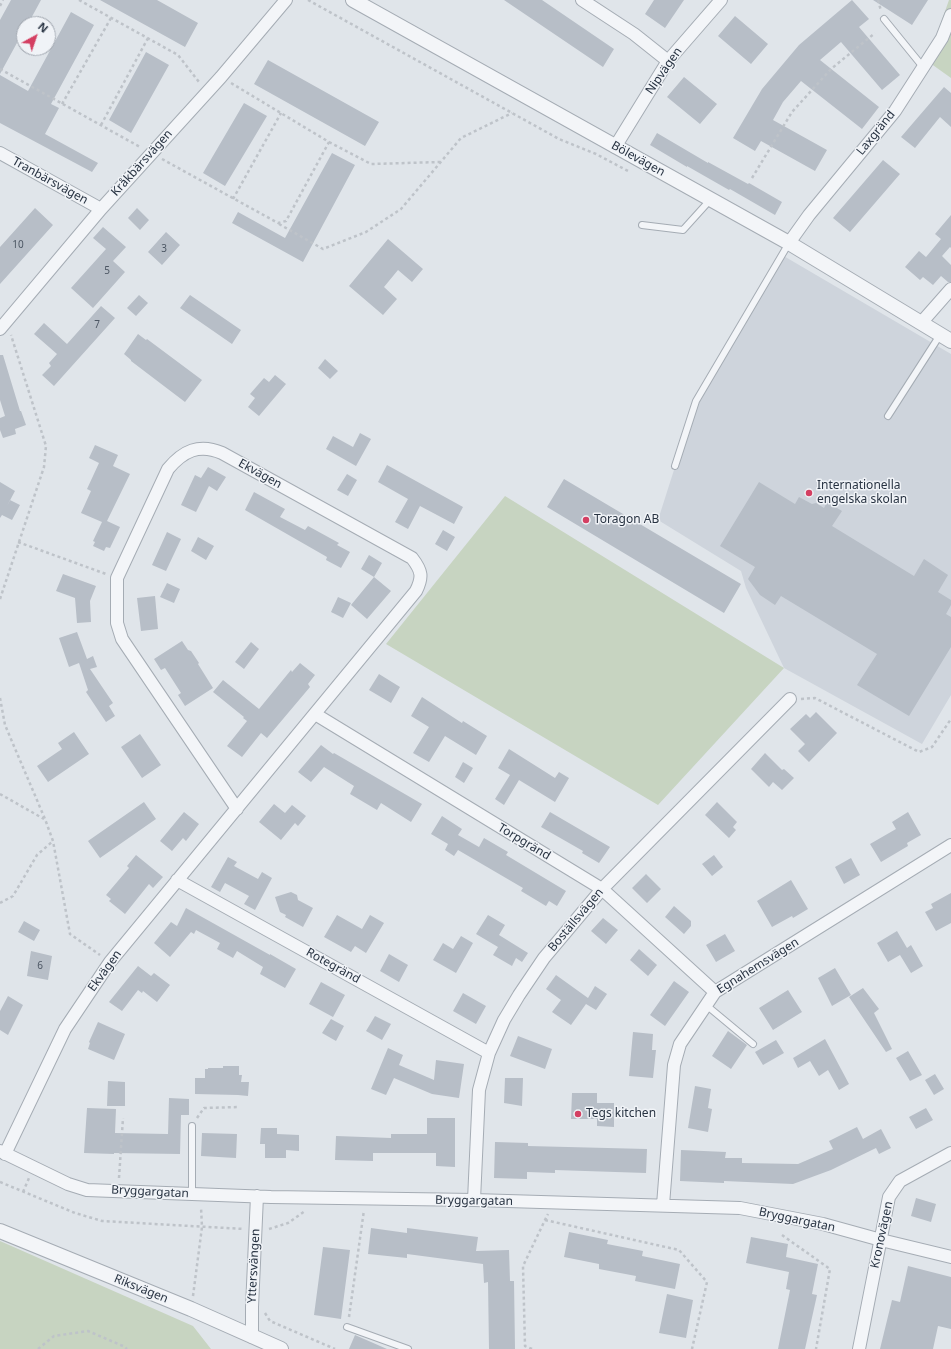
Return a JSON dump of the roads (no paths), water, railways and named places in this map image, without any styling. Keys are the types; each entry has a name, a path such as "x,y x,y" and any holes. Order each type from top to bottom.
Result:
{"street":[{"name":"Kråkbärsvägen","path":"3,325 101,209 221,77 286,0"},
{"name":"Bölevägen","path":"353,0 789,243 946,338"},
{"path":"582,0 634,34 668,60"},
{"name":"Nipvägen","path":"615,146 668,60 721,0"},
{"name":"Laxgränd","path":"789,243 809,215 895,111 942,38 951,15"},
{"name":"Tranbärsvägen","path":"0,153 101,209"},
{"path":"921,323 951,289"},
{"name":"Ekvägen","path":"3,1152 65,1029 110,962 237,809 416,591 421,576 418,566 412,558 222,453 211,448 199,448 186,453 175,461 168,469 117,578 117,623 122,640 237,809"},
{"name":"Boställsvägen","path":"474,1200 479,1090 489,1053 504,1020 519,995 544,958 602,889 790,699"},
{"name":"Torpgränd","path":"315,714 602,889 715,992"},
{"name":"Egnahemsvägen","path":"663,1205 676,1055 684,1038 715,992 951,845"},
{"name":"Rotegränd","path":"177,880 489,1053"},
{"name":"Bryggargatan","path":"3,1152 80,1189 279,1197 474,1200 740,1208 823,1224 951,1257"},
{"name":"Kronovägen","path":"859,1349 889,1197 900,1181 951,1153"},
{"name":"Yttersvängen","path":"252,1337 257,1196"},
{"name":"Riksvägen","path":"0,1231 191,1309 281,1349"}],"lane":[{"path":"884,19 923,67"},
{"path":"642,224 683,230 711,199"},
{"path":"675,466 696,401 789,243"},
{"path":"888,416 946,338"},
{"path":"706,1005 753,1044"},
{"path":"192,1126 197,1194"},
{"path":"347,1327 408,1349"}],"place":[{"name":"Internationella engelska skolan","path":"809,493"},
{"name":"Toragon AB","path":"586,520"},
{"name":"Tegs kitchen","path":"578,1114"}]}
